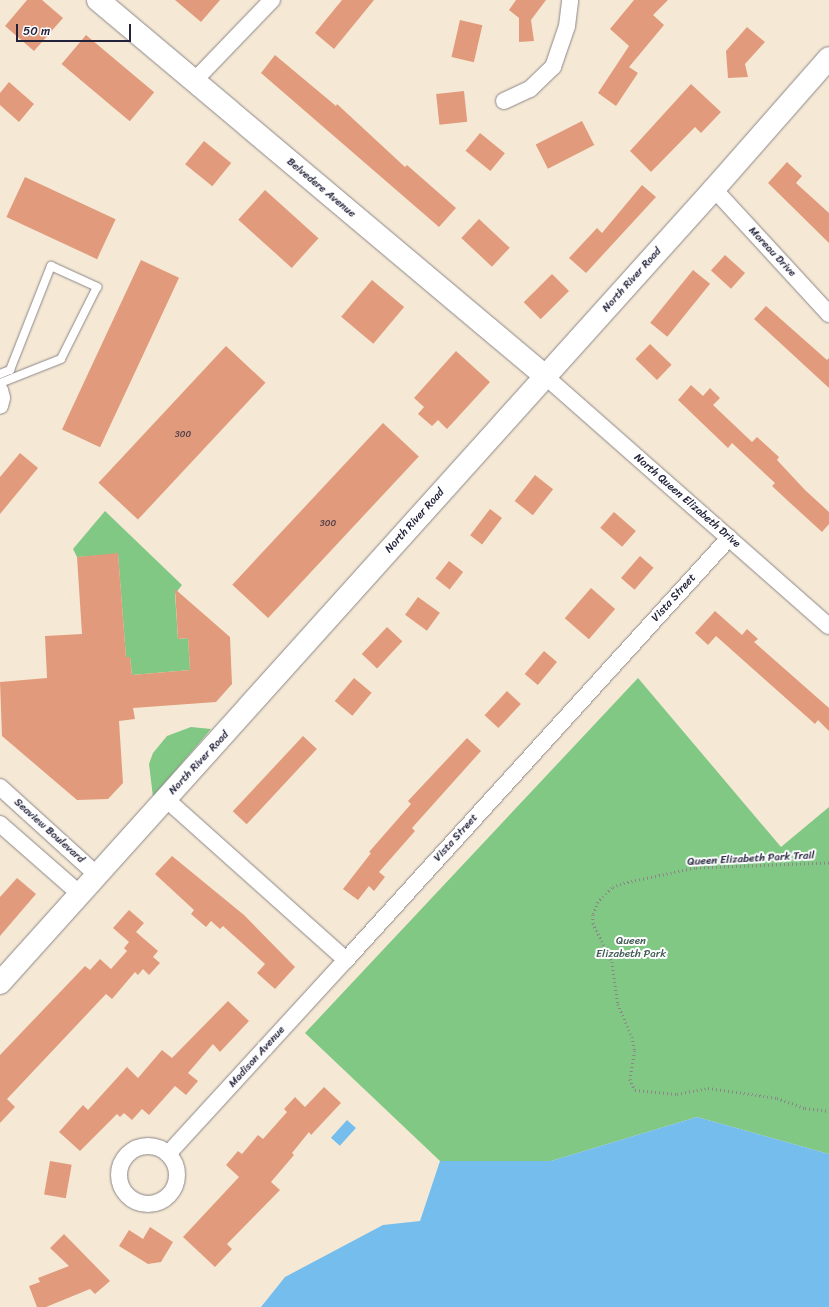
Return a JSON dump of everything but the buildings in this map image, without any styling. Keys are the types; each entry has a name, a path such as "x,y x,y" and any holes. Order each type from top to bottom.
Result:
{"main road":[{"name":"Belvedere Avenue","path":"98,0 195,80 545,376"},
{"name":"North River Road","path":"0,983 828,61"}],"street":[{"path":"195,80 272,0"},
{"path":"504,101 530,89 553,67 567,26 570,0"},
{"name":"Moreau Drive","path":"714,189 829,314"},
{"name":"North Queen Elizabeth Drive","path":"545,376 829,626"},
{"path":"0,390 2,398 0,406"},
{"name":"Vista Street","path":"346,960 728,538"},
{"name":"Seaview Boulevard","path":"0,787 97,875"},
{"path":"166,799 346,960"},
{"path":"0,824 81,894"},
{"name":"Madison Avenue","path":"168,1154 346,960"}],"lane":[{"path":"0,374 10,370 51,266 97,287 61,359 0,383"}],"path":[{"name":"Queen Elizabeth Park Trail","path":"829,863 694,868 643,879 612,888 598,902 593,915 593,924 612,962 618,1004 632,1037 635,1051 630,1080 635,1090 670,1094 708,1088 777,1098 805,1108 829,1111"}],"green space":[{"path":"105,511 182,585 175,594 178,639 188,638 190,670 132,675 130,657 126,657 118,554 77,557 73,549"},
{"name":"Queen Elizabeth Park","path":"638,678 781,847 829,807 829,1154 697,1117 551,1161 440,1161 305,1033"},
{"path":"191,727 211,729 153,797 149,764 153,753 167,736"}],"water":[{"path":"697,1117 829,1154 829,1307 261,1307 285,1277 383,1225 420,1221 440,1161 551,1161"},
{"path":"347,1120 356,1128 340,1146 331,1138"}]}
